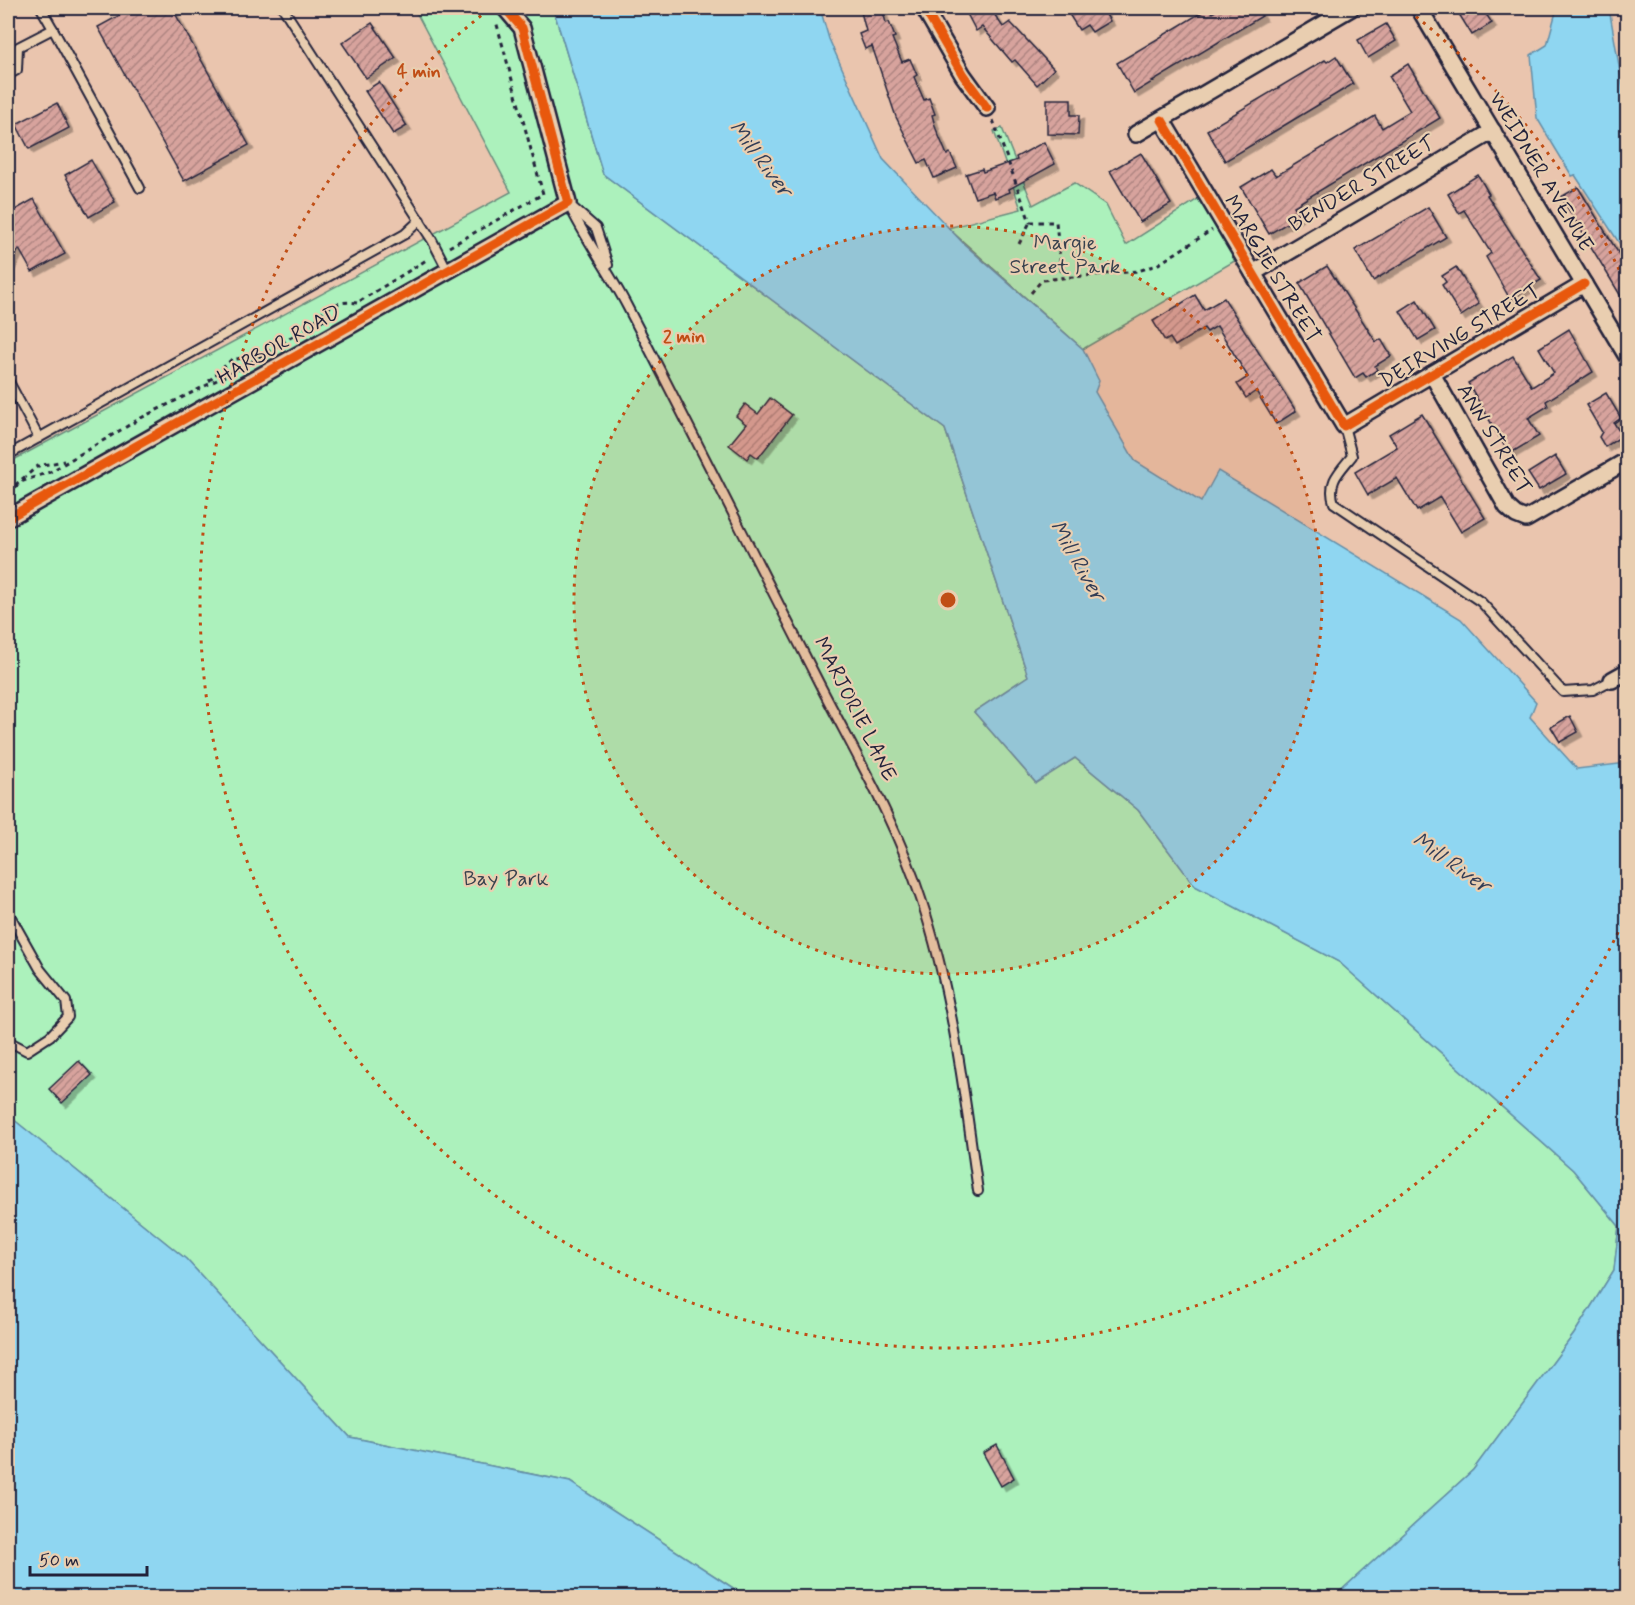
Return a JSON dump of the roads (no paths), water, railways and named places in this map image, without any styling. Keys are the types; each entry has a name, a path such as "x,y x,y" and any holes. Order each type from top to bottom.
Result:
{"street":[{"path":"924,8 963,75 987,108"},
{"path":"1136,134 1351,8"},
{"name":"WEIDNER AVENUE","path":"1419,8 1628,358"},
{"name":"MARJORIE LANE","path":"500,13 522,28 568,203"},
{"name":"MARGIE STREET","path":"1162,120 1253,273 1349,423"},
{"name":"BENDER STREET","path":"1253,273 1493,131"},
{"name":"HARBOR ROAD","path":"8,518 568,203"},
{"name":"DEIRVING STREET","path":"1349,423 1584,284"},
{"name":"ANN STREET","path":"1432,374 1507,507 1515,515 1527,519 1628,460"},
{"path":"1612,680 1628,671"}],"lane":[{"path":"42,8 140,188"},
{"path":"283,8 420,220 447,269"},
{"path":"8,75 17,70 18,47 53,29"},
{"name":"MARJORIE LANE","path":"568,203 579,228 612,275"},
{"name":"MARJORIE LANE","path":"568,203 596,228 612,275 864,771 920,896 942,966 959,1056 978,1191"},
{"path":"8,455 405,234 420,220"},
{"path":"8,380 39,438"},
{"path":"1349,423 1352,456 1333,479 1330,493 1334,503 1481,602 1563,692 1593,690 1612,680"},
{"path":"8,912 40,969 66,1001 68,1017 50,1036 27,1051 8,1041"}],"water":[{"name":"Mill River","path":"553,8 820,8 829,39 883,159 964,244 1083,349 1099,381 1095,392 1135,461 1201,502 1218,471 1461,619 1536,702 1530,717 1577,769 1627,763 1628,1588 1621,1597 1334,1597 1473,1470 1574,1334 1614,1270 1619,1226 1573,1170 1339,962 1195,886 1138,810 1075,758 1036,783 974,712 1028,676 945,429 603,174"},
{"path":"1557,8 1609,8 1627,111 1627,255 1575,175 1572,176 1537,118 1531,55 1547,45"},
{"path":"8,1115 186,1259 350,1437 570,1482 747,1597 8,1597"}],"park label":[{"name":"Margie Street Park","path":"1065,255"},
{"name":"Bay Park","path":"506,879"}]}
